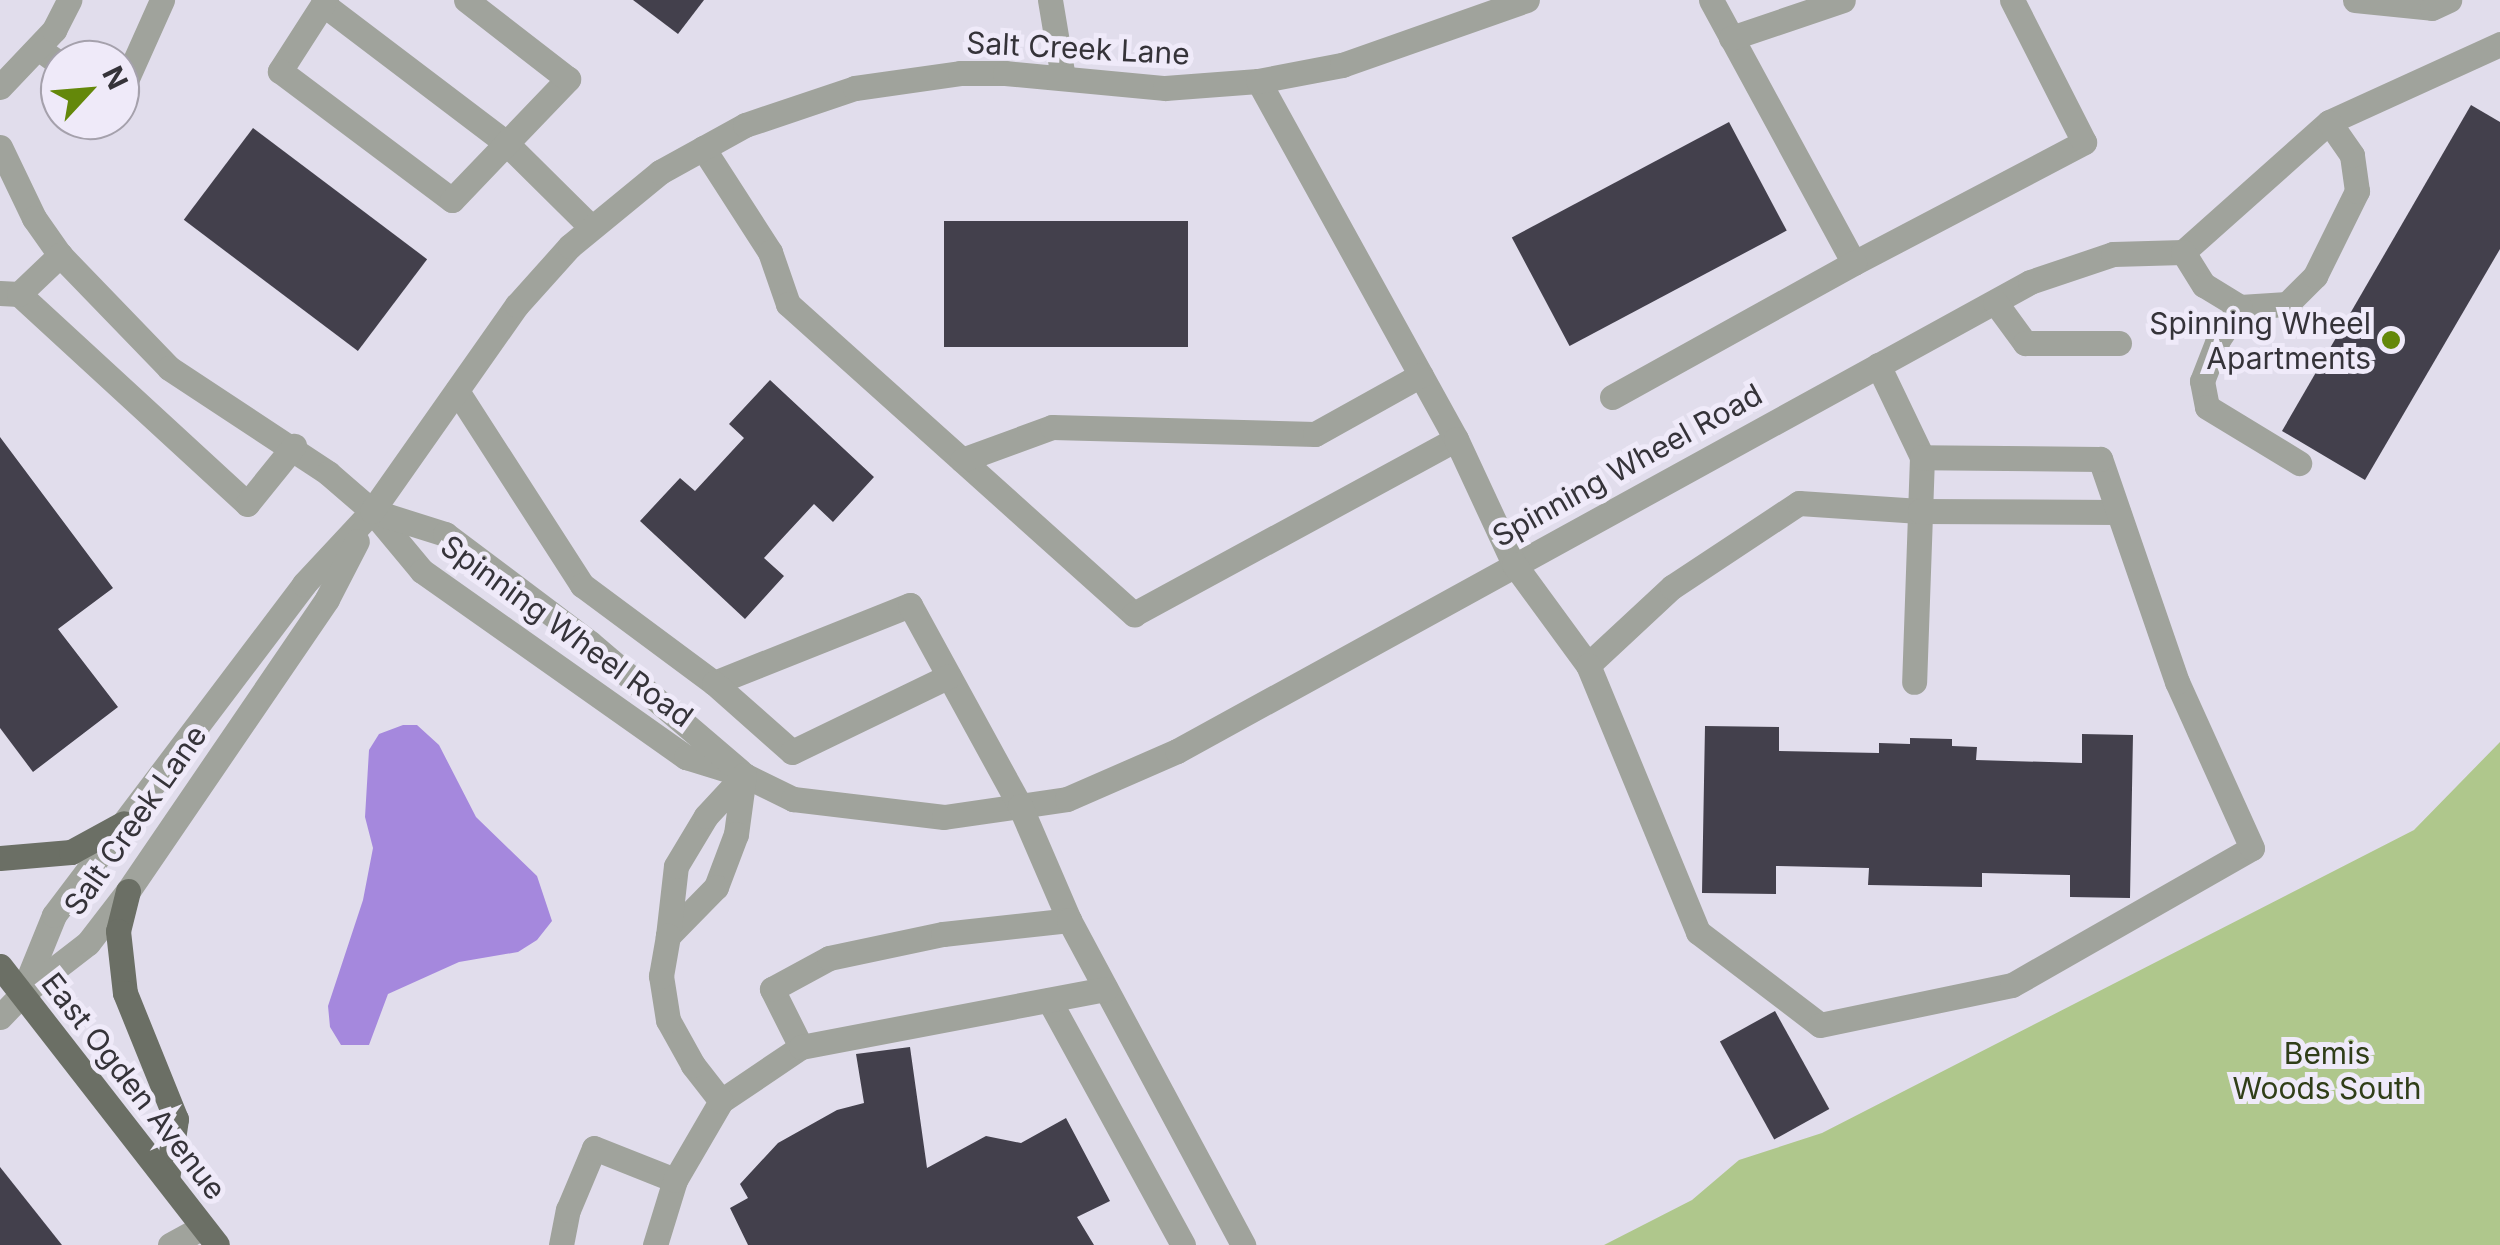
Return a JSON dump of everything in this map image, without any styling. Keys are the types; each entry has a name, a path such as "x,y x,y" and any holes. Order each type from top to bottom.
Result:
{"main road":[{"path":"0,858 72,852 124,822"},
{"path":"128,891 118,931 126,993 176,1119 168,1179"},
{"name":"East Ogden Avenue","path":"0,966 209,1236"}],"street":[{"path":"0,87 54,30 68,0"},
{"path":"140,49 162,0"},
{"path":"466,0 568,79 506,143 452,200 280,70 324,2 506,143 591,227"},
{"path":"1050,0 1063,78"},
{"path":"1448,0 1463,22"},
{"name":"Salt Creek Lane","path":"22,994 88,943 128,891 326,599 372,511 517,305 591,227 660,172 764,118 869,85 960,74 1063,78 1165,88 1258,81 1342,64 1527,0"},
{"path":"1711,0 1854,263"},
{"path":"1732,38 1843,0"},
{"path":"1612,396 2084,142 2012,0"},
{"path":"2355,0 2432,8 2449,0"},
{"path":"2329,122 2352,155 2358,190 2343,226 2315,276 2287,304 2240,308 2204,285 2184,252 2329,122 2500,44"},
{"path":"1258,81 1456,439 1514,564 1588,665 1698,932 1820,1025 2012,985 2252,848 2177,682 2100,459 1922,457"},
{"name":"Spinning Wheel Road","path":"0,148 34,218 60,255 169,368 294,446 372,511 422,571 686,757 744,775 793,799 944,817 1067,799 1177,751 2030,282 2114,254 2184,252"},
{"path":"702,148 770,252 788,304 1134,614 1456,439"},
{"path":"60,255 9,294 248,504 294,446"},
{"path":"1994,302 2025,343 2118,343"},
{"path":"2240,308 2218,340 2202,381 2206,407 2299,463"},
{"path":"1878,365 1922,457 1914,682"},
{"path":"962,460 1052,427 1315,434 1421,375"},
{"path":"456,391 582,585 714,683 792,752 949,676"},
{"path":"1588,665 1672,588 1799,503 1920,510 2118,512"},
{"name":"Salt Creek Lane","path":"22,994 54,916 304,584 372,511"},
{"name":"Spinning Wheel Road","path":"372,511 445,534 590,643 695,728 744,775"},
{"path":"714,683 910,604 1020,806 1069,920 1243,1245"},
{"path":"722,1101 692,1066 668,1020 661,976 676,866 706,816 744,775"},
{"path":"668,936 716,887 736,834 744,775"},
{"path":"800,1047 772,989 828,958 942,934 1069,920"},
{"path":"655,1245 675,1180 722,1101 800,1047 1106,989"},
{"path":"0,1017 22,994"},
{"path":"1049,1000 1183,1245"},
{"path":"561,1245 568,1210 594,1148 675,1180"},
{"path":"170,1245 209,1236"}],"green space":[{"name":"Bemis Woods South","path":"2500,742 2500,1245 1604,1245 1692,1200 1739,1160 1822,1133 2414,830"}],"shaded area":[{"path":"403,725 417,725 439,745 476,817 537,876 552,921 537,940 518,952 459,962 388,994 369,1045 341,1045 330,1027 328,1006 363,900 373,848 365,817 369,750 379,734"}],"building":[{"path":"633,0 704,0 678,34"},
{"name":"Spinning Wheel Apartments","path":"2471,105 2500,122 2500,249 2365,480 2282,431"},
{"path":"1729,122 1787,231 1570,346 1512,237"},
{"path":"253,128 427,259 358,351 184,220"},
{"path":"944,221 1188,221 1188,347 944,347"},
{"path":"770,380 874,477 833,522 814,504 764,558 784,576 745,619 640,521 680,478 695,491 744,438 729,424"},
{"path":"0,437 113,588 58,629 118,707 33,772 0,728"},
{"path":"1705,726 1779,727 1779,751 1879,753 1879,743 1910,744 1910,738 1952,739 1952,746 1977,747 1976,760 2082,763 2082,734 2133,735 2130,898 2070,897 2070,875 1982,873 1982,887 1868,885 1869,868 1776,866 1776,894 1702,893"},
{"path":"1775,1011 1829,1109 1774,1140 1720,1042"},
{"path":"910,1047 927,1168 986,1136 1021,1143 1066,1118 1110,1201 1077,1217 1094,1245 748,1245 730,1208 748,1198 740,1184 778,1143 837,1110 864,1103 856,1054"},
{"path":"0,1167 62,1245 0,1245"}],"place":[{"name":"Spinning Wheel Apartments","path":"2391,340"}]}
